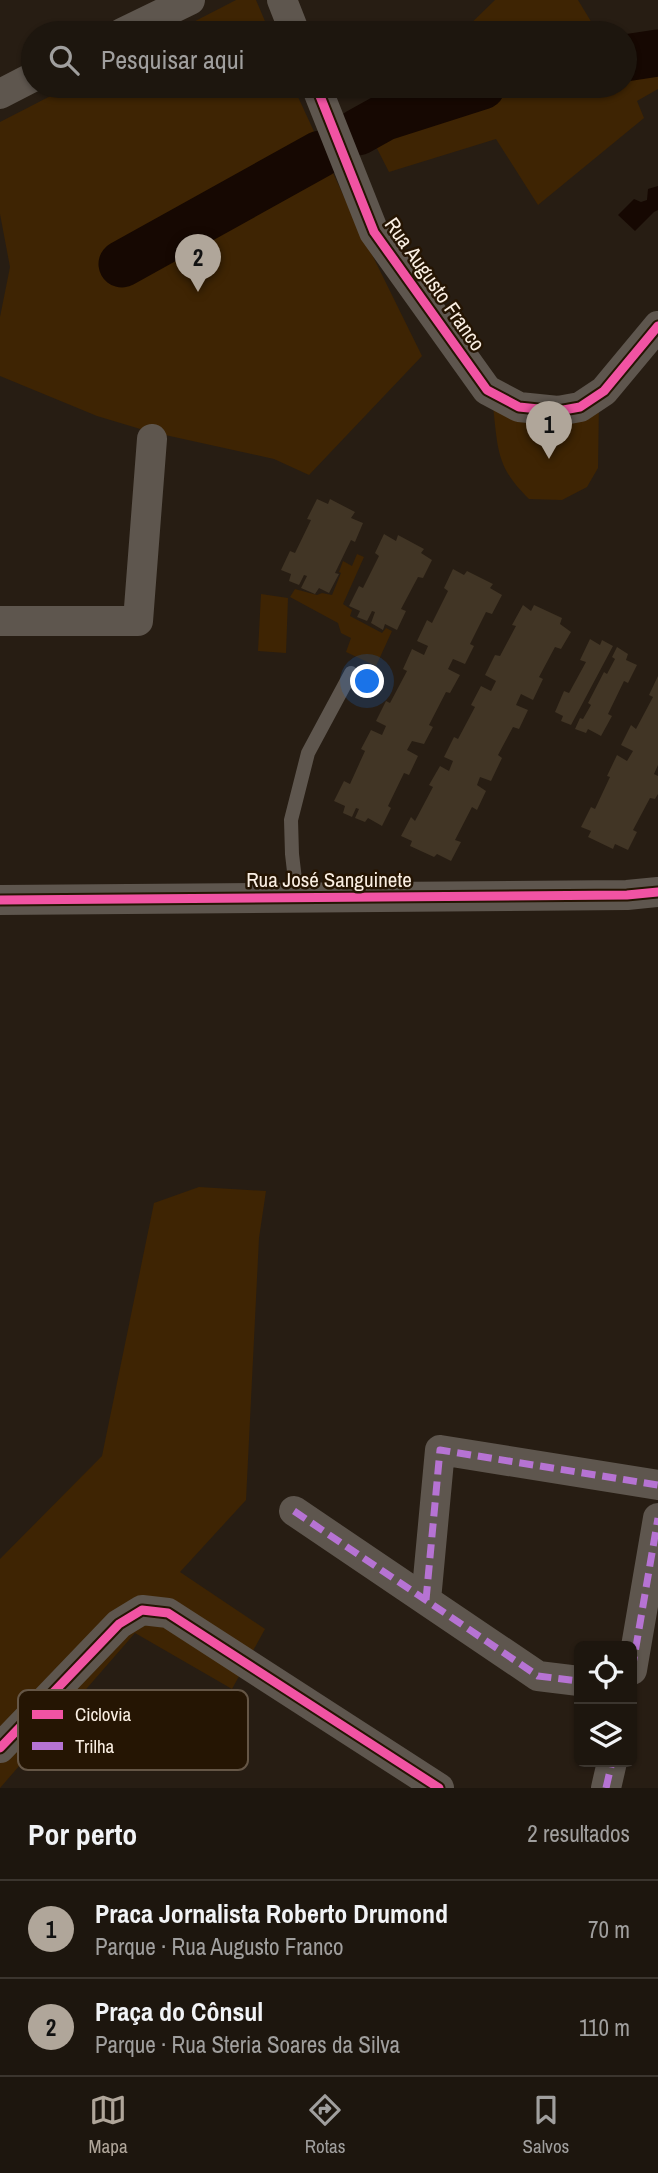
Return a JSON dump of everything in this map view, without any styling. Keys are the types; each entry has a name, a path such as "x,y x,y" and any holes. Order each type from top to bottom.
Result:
{"street":[{"path":"147,21 190,0"},
{"path":"282,0 290,21"},
{"path":"0,94 21,83"},
{"name":"Rua Augusto Franco","path":"321,98 374,232 487,390 519,407 558,411 579,407 604,391 658,326"},
{"path":"0,621 138,621 152,439"},
{"name":"Rua José Sanguinete","path":"0,900 627,895 658,892"},
{"path":"426,1600 440,1450 658,1485"},
{"path":"294,1511 538,1676 574,1680"},
{"path":"637,1641 658,1518"},
{"path":"56,1690 119,1624 142,1610 168,1613 439,1788"},
{"path":"0,1748 18,1729"},
{"path":"606,1788 611,1767"}],"lane":[{"path":"297,897 291,820 308,753 351,673"}],"shaded area":[{"path":"236,0 256,0 265,21 195,21"},
{"path":"495,0 578,0 591,21 473,21"},
{"path":"658,43 658,89 637,101 644,118 538,205 496,139 389,172 364,123 415,98 637,98 637,54"},
{"path":"47,98 299,98 422,356 309,475 274,459 147,431 97,416 0,376 0,317 10,267 0,214 0,122"},
{"path":"658,186 658,210 635,231 618,215 634,199 641,202 647,200 648,189"},
{"path":"599,402 598,468 587,487 562,500 529,499 510,477 500,457 493,406"},
{"path":"357,554 364,557 343,604 352,610 350,616 382,633 386,628 392,631 376,666 346,652 351,638 341,633 338,623 290,597 295,589 317,595 332,595 343,561 352,566"},
{"path":"261,594 288,598 286,653 258,651"},
{"path":"199,1187 266,1191 259,1238 246,1500 180,1572 265,1629 232,1689 135,1633 85,1690 18,1690 18,1767 0,1788 0,1559 102,1456 154,1203"}],"building":[{"path":"317,499 328,504 330,499 355,512 351,518 363,523 355,542 351,540 335,573 339,574 329,593 319,588 315,594 301,588 307,576 304,575 299,585 289,581 291,574 281,570 290,551 295,553 311,520 307,519"},
{"path":"384,534 396,541 398,535 424,549 421,553 432,560 423,578 418,577 401,609 406,611 397,630 385,624 383,630 371,623 375,612 372,611 367,621 357,617 360,611 349,606 359,586 363,588 379,556 375,553"},
{"path":"453,569 464,575 467,571 493,584 490,588 502,595 492,614 486,612 470,644 474,646 465,664 453,659 448,669 460,675 450,693 446,692 429,725 433,727 424,744 412,741 407,750 418,756 409,775 404,773 388,806 391,808 382,826 368,818 365,822 355,818 359,809 356,808 352,817 343,813 345,806 334,801 344,781 350,784 365,751 361,749 371,730 382,735 386,726 376,721 386,701 390,703 407,671 403,669 412,649 424,655 428,646 417,641 427,620 432,623 448,591 444,588"},
{"path":"523,605 531,611 534,605 562,618 560,624 571,632 561,649 555,647 539,677 543,679 533,700 521,694 516,705 528,710 519,729 513,727 498,755 502,758 491,781 480,777 477,785 486,791 477,810 472,807 455,840 461,842 451,861 437,854 434,857 410,846 412,841 401,836 411,817 415,821 433,787 429,785 440,766 449,771 453,761 444,757 454,737 458,739 475,707 471,705 481,686 491,691 496,681 485,675 495,655 500,656 516,626 512,625"},
{"path":"590,639 600,645 602,640 613,646 571,725 561,721 563,716 555,712 564,691 569,693 586,662 580,660"},
{"path":"617,647 628,654 626,660 637,665 628,683 624,681 608,714 612,716 601,736 588,729 586,733 575,729 591,705 588,703 604,672 607,674 615,659 612,657"},
{"path":"658,676 658,765 654,774 658,776 658,794 655,799 650,798 633,830 637,832 628,850 615,844 613,849 588,837 591,831 581,827 591,807 595,809 617,755 627,761 633,751 621,745 631,725 636,729 653,697 649,695"}],"waterway":[{"path":"637,56 658,53"},
{"path":"358,132 385,117 444,98"},
{"path":"122,264 320,154"}],"marked path":[{"path":"426,1600 440,1450 658,1485"},
{"path":"294,1511 538,1676 574,1680"},
{"path":"637,1641 658,1518"},
{"path":"606,1788 611,1767"}],"cycle path":[{"path":"321,98 374,232 487,390 519,407 558,411 580,407 604,391 658,326"},
{"path":"0,900 627,895 658,892"},
{"path":"56,1690 119,1624 142,1610 168,1613 439,1788"},
{"path":"0,1748 18,1729"}],"place":[{"name":"Praça do Cônsul","path":"198,292"},
{"name":"Praca Jornalista Roberto Drumond","path":"549,459"}]}
